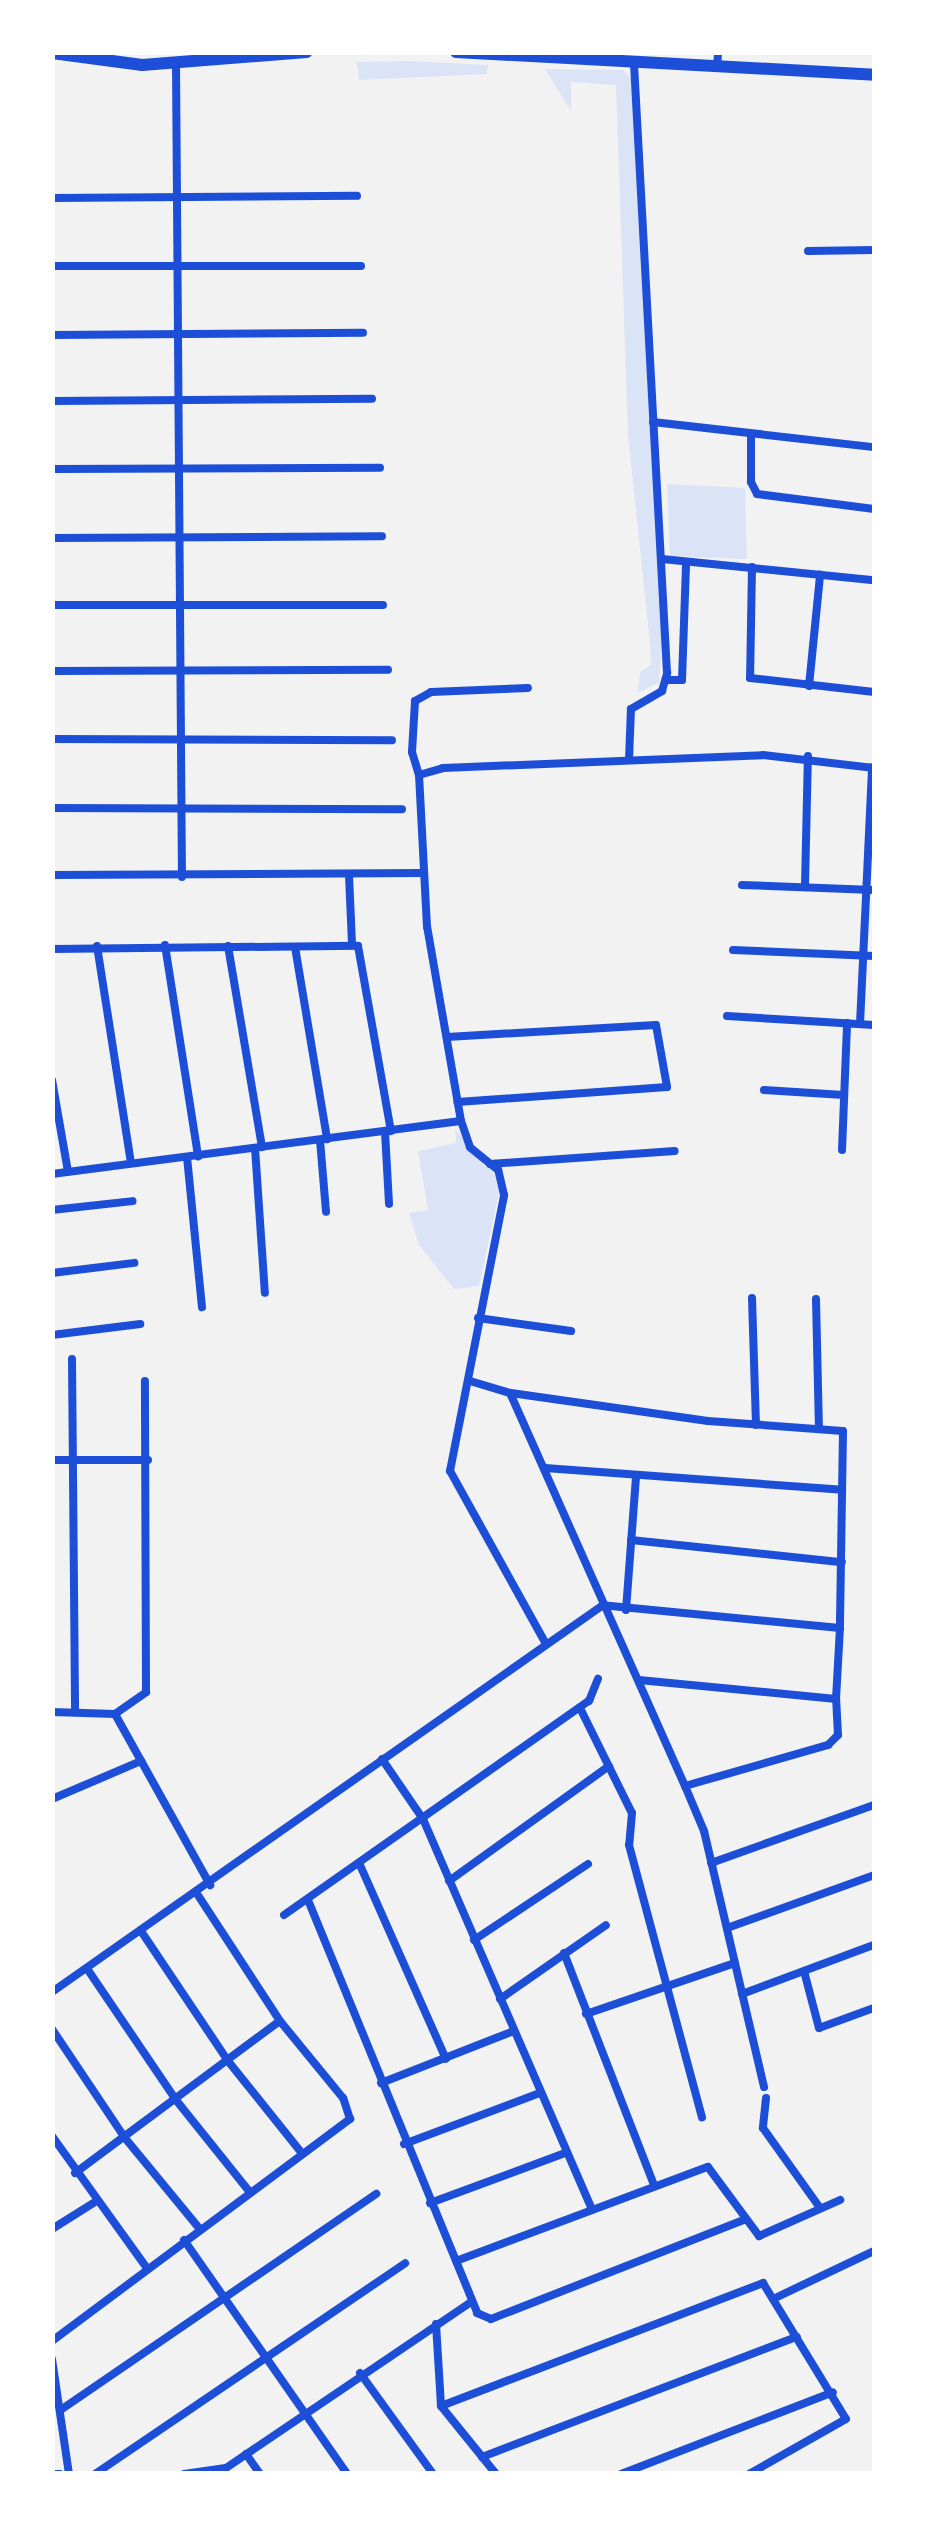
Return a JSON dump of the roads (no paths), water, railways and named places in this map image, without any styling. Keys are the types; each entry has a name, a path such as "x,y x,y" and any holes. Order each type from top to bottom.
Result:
{"main road":[{"path":"57,53 176,64 306,52"},
{"path":"456,52 874,75"}],"street":[{"path":"717,68 718,52"},
{"path":"629,760 632,709 658,695 666,680 634,63"},
{"path":"176,64 182,877"},
{"path":"52,198 358,196"},
{"path":"808,251 874,250"},
{"path":"52,266 362,266"},
{"path":"52,335 363,332"},
{"path":"52,401 372,400"},
{"path":"653,422 874,447"},
{"path":"751,434 751,482 758,494 874,509"},
{"path":"52,469 380,468"},
{"path":"52,538 382,536"},
{"path":"662,559 686,565 752,566 874,580"},
{"path":"666,680 682,680 686,565"},
{"path":"752,566 748,674 809,686 874,692"},
{"path":"809,686 820,575"},
{"path":"52,605 383,605"},
{"path":"52,671 388,670"},
{"path":"528,688 430,692 415,701 412,752 419,775 421,873 458,1102 470,1147 503,1179 504,1195 450,1470 546,1644"},
{"path":"52,738 392,740"},
{"path":"805,884 808,756"},
{"path":"419,775 442,768 808,756 873,768 870,955 860,1024"},
{"path":"52,808 402,808"},
{"path":"52,875 421,873"},
{"path":"349,875 352,945"},
{"path":"742,885 805,884 872,890"},
{"path":"164,945 198,1156"},
{"path":"52,949 352,945 362,950 388,1132 389,1204"},
{"path":"97,946 131,1162"},
{"path":"228,946 258,1147 265,1293"},
{"path":"295,946 323,1139 326,1212"},
{"path":"733,950 870,955"},
{"path":"727,1016 874,1025"},
{"path":"842,1150 847,1023"},
{"path":"447,1037 656,1026 667,1087 458,1102"},
{"path":"52,1080 68,1172"},
{"path":"764,1090 844,1095"},
{"path":"52,1174 462,1121"},
{"path":"490,1164 675,1151"},
{"path":"187,1158 202,1307"},
{"path":"52,1210 133,1201"},
{"path":"52,1272 134,1263"},
{"path":"752,1298 756,1425"},
{"path":"816,1299 820,1428"},
{"path":"478,1318 571,1331"},
{"path":"52,1335 140,1324"},
{"path":"72,1358 74,1712"},
{"path":"52,1712 115,1714 146,1692 146,1381"},
{"path":"470,1382 510,1393 756,1425 843,1430 838,1736 828,1745 686,1786"},
{"path":"510,1393 686,1786 711,1863 764,2087"},
{"path":"52,1460 148,1460"},
{"path":"546,1468 842,1490"},
{"path":"626,1610 636,1476"},
{"path":"631,1540 842,1562"},
{"path":"52,1992 143,1934 382,1759 603,1605 840,1628"},
{"path":"284,1915 580,1708 597,1694 598,1679"},
{"path":"639,1680 836,1699"},
{"path":"580,1708 632,1813 629,1845 702,2118"},
{"path":"115,1714 210,1885"},
{"path":"382,1759 422,1819 592,2210"},
{"path":"52,1799 141,1761"},
{"path":"449,1881 608,1766"},
{"path":"711,1863 874,1805"},
{"path":"474,1940 588,1864"},
{"path":"360,1865 446,2059"},
{"path":"727,1928 874,1875"},
{"path":"52,2341 351,2116 280,2021 198,1895"},
{"path":"308,1900 404,2144 477,2313 492,2319 746,2219"},
{"path":"500,1999 606,1926"},
{"path":"143,1934 228,2061 300,2152"},
{"path":"742,1994 874,1946"},
{"path":"564,1953 654,2185"},
{"path":"586,2014 668,1982 735,1963"},
{"path":"88,1970 176,2100 248,2190"},
{"path":"804,1970 819,2028 874,2008"},
{"path":"75,2172 280,2021"},
{"path":"52,2029 125,2138 199,2228"},
{"path":"381,2084 514,2031"},
{"path":"404,2144 540,2093"},
{"path":"766,2098 763,2128 820,2208"},
{"path":"52,2136 95,2202 146,2268"},
{"path":"430,2203 565,2153"},
{"path":"456,2261 708,2167 759,2236 769,2236 840,2200"},
{"path":"62,2409 376,2194"},
{"path":"52,2229 95,2202"},
{"path":"184,2240 227,2296 261,2358 347,2474"},
{"path":"773,2299 874,2251"},
{"path":"94,2474 405,2263"},
{"path":"441,2406 748,2284 763,2283 834,2392 845,2424 749,2474"},
{"path":"184,2474 226,2468 360,2373 472,2302"},
{"path":"436,2324 441,2406 496,2474"},
{"path":"482,2457 797,2336"},
{"path":"52,2359 62,2409 68,2474"},
{"path":"360,2373 433,2474"},
{"path":"620,2474 834,2392"},
{"path":"246,2454 260,2474"}]}
